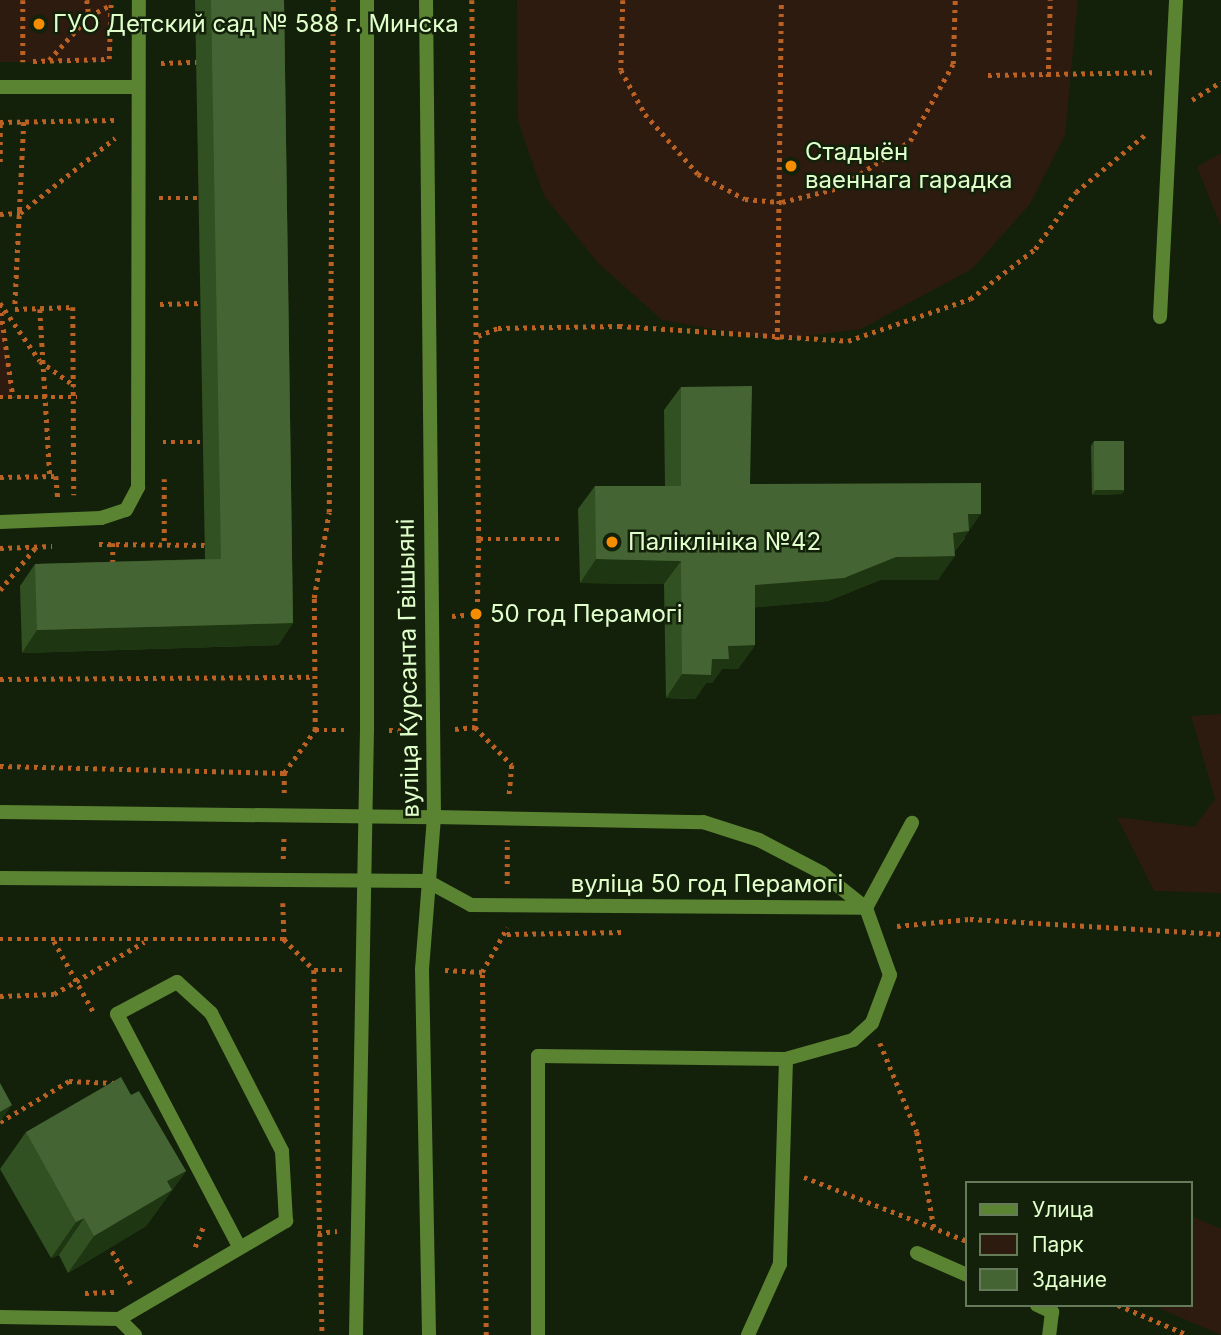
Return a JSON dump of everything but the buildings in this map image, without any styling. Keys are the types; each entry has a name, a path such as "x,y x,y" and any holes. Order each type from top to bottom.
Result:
{"street":[{"path":"0,522 101,517 126,510 138,487 139,0"},
{"name":"вуліца Курсанта Гвішыяні","path":"356,1335 363,818 367,730 367,0"},
{"name":"вуліца Курсанта Гвішыяні","path":"426,0 434,817 422,970 429,1335"},
{"path":"1160,317 1171,113 1170,71 1176,0"},
{"path":"0,87 138,87"},
{"name":"вуліца 50 год Перамогі","path":"0,812 703,822 759,840 822,873 866,908"},
{"path":"538,1335 538,1056 786,1059 853,1040 872,1023 890,975 877,927 866,908 912,823"},
{"name":"вуліца 50 год Перамогі","path":"0,878 428,881 471,905 866,908"},
{"path":"0,1317 119,1319 239,1246 286,1221 282,1151 211,1013 177,982 117,1014 239,1246"},
{"path":"748,1335 780,1264 786,1059"},
{"path":"917,1253 965,1274"},
{"path":"1041,1307 1052,1312 1049,1335"},
{"path":"119,1319 135,1335"}],"path":[{"path":"23,0 23,62"},
{"path":"87,0 89,16"},
{"path":"0,679 313,677 314,598 329,512 333,0"},
{"path":"472,0 479,540 475,727 512,765 507,821 507,934 482,972 486,1335"},
{"path":"623,0 621,70 645,114 698,174 745,199 782,202 839,188 910,141 953,64 955,0"},
{"path":"777,340 782,202 781,0"},
{"path":"1048,76 1050,0"},
{"path":"49,60 89,16 111,2"},
{"path":"12,62 109,60 111,2"},
{"path":"154,64 198,62"},
{"path":"988,75 1048,76 1170,71"},
{"path":"478,336 498,328 619,326 777,340 848,341 970,299 1035,249 1076,192 1171,113"},
{"path":"0,162 0,122 138,120"},
{"path":"0,214 20,213 138,120"},
{"path":"0,477 56,476 57,497 76,495 77,397 73,307 15,309 24,121"},
{"path":"156,199 200,198"},
{"path":"0,303 40,361 76,386"},
{"path":"0,303 13,397"},
{"path":"159,304 201,303"},
{"path":"40,309 40,361 49,396 50,476"},
{"path":"0,397 77,397"},
{"path":"163,442 202,442"},
{"path":"479,540 564,539"},
{"path":"164,541 205,545"},
{"path":"113,543 113,570"},
{"path":"0,590 37,547"},
{"path":"315,730 433,731 475,727"},
{"path":"0,766 284,773"},
{"path":"877,927 970,919 1221,934"},
{"path":"0,939 145,942 284,939"},
{"path":"54,941 97,1018"},
{"path":"0,996 54,995 79,985 145,942"},
{"path":"314,970 322,1335"},
{"path":"872,1023 917,1132 934,1227"},
{"path":"0,1122 69,1081 120,1084"},
{"path":"783,1170 965,1240"},
{"path":"184,1255 204,1228 199,1218"},
{"path":"103,1234 131,1284"},
{"path":"75,1293 118,1292 142,1278"},
{"path":"1123,1307 1188,1335"}],"green space":[{"path":"0,0 111,0 111,62 0,62"},
{"name":"Стадыён ваеннага гарадка","path":"517,0 1078,0 1065,135 1030,204 972,269 861,329 777,340 662,320 599,264 544,196 518,121"},
{"path":"1221,153 1221,226 1197,167"},
{"path":"0,303 13,397 0,397"},
{"path":"1221,714 1221,893 1154,891 1117,817 1194,827 1215,799 1191,716"},
{"path":"1193,1217 1221,1229 1221,1335 1157,1307 1193,1307"}],"place":[{"name":"ГУО Детский сад № 588 г. Минска","path":"39,24"},
{"name":"Стадыён ваеннага гарадка","path":"791,166"},
{"name":"Паліклініка №42","path":"612,542"},
{"name":"50 год Перамогі","path":"476,614"}]}
